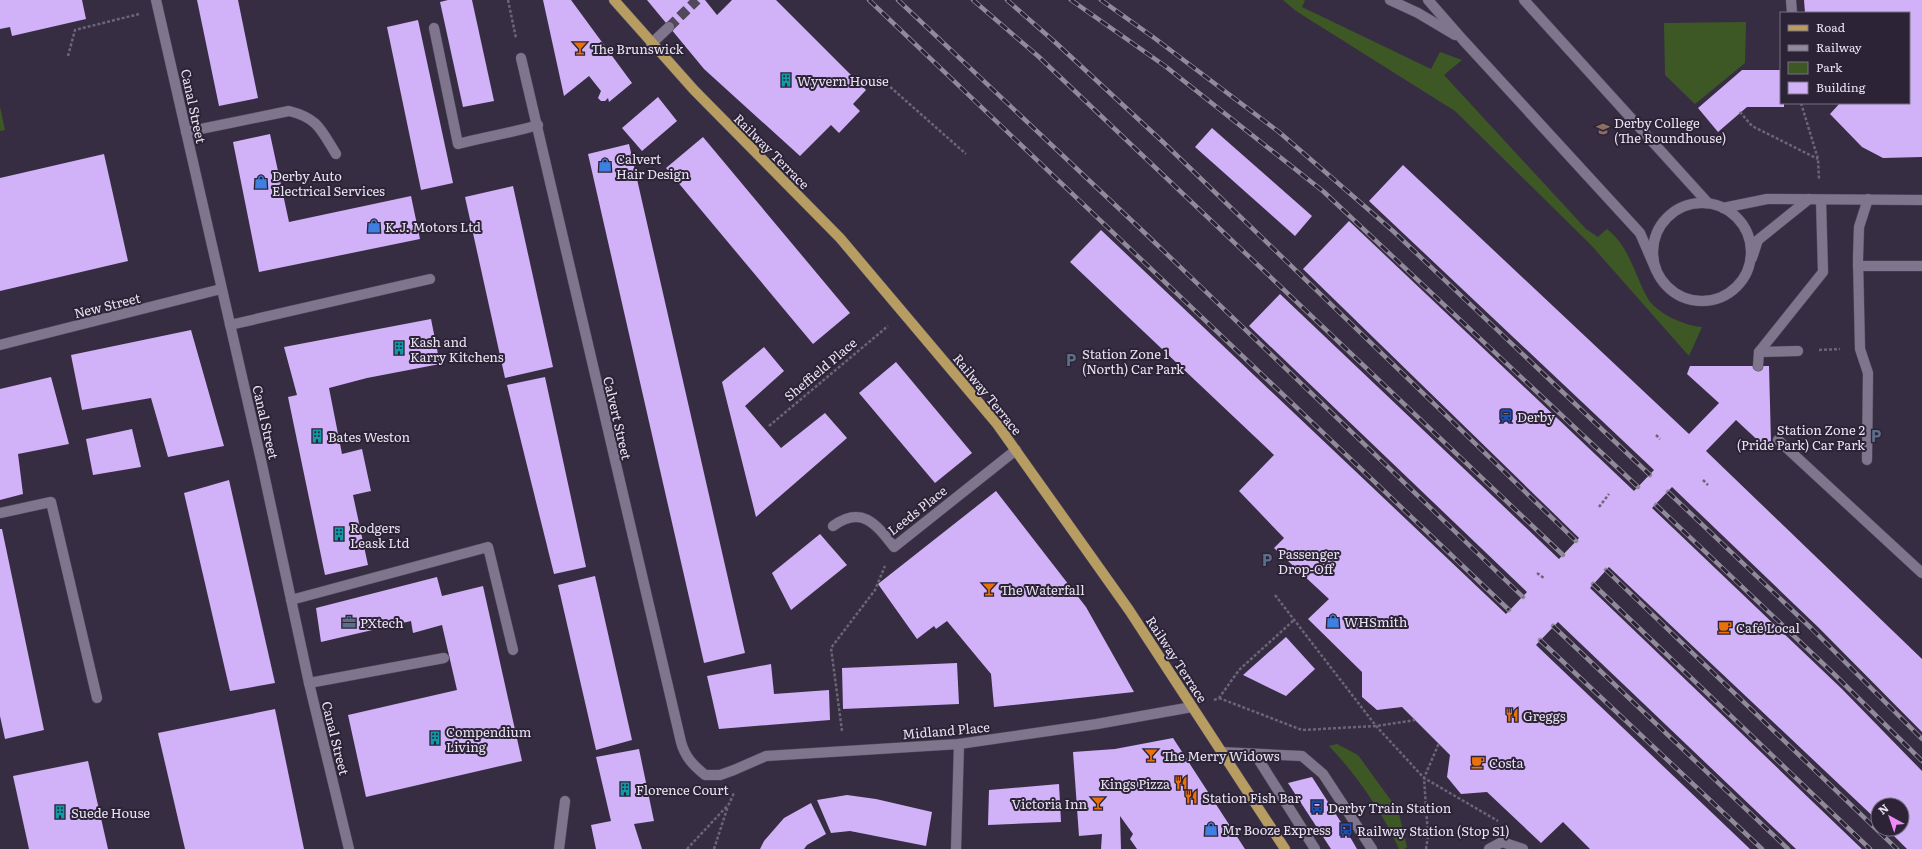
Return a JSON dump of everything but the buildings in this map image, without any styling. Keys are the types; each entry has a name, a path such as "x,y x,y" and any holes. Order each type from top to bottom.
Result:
{"main road":[{"name":"Railway Terrace","path":"614,0 651,44 694,90 840,238 997,424 1129,610 1285,849"}],"street":[{"path":"1390,0 1418,13 1463,40"},
{"path":"1428,0 1640,233 1656,270 1666,285 1676,294 1688,299 1702,301 1715,299 1729,293 1740,282 1748,268 1758,240 1809,199"},
{"path":"1524,0 1708,203"},
{"path":"1791,0 1792,12"},
{"name":"Canal Street","path":"157,4 309,683 349,849"},
{"path":"651,44 669,27"},
{"path":"434,28 458,144 490,135 519,131 538,125"},
{"name":"Calvert Street","path":"521,58 538,125 681,742 684,753 691,764 705,775"},
{"path":"186,132 289,111 304,114 319,125 336,154"},
{"path":"1723,208 1767,199 1922,200"},
{"path":"1867,460 1868,373 1860,349 1858,266 1859,228 1868,199"},
{"path":"1758,366 1759,352 1823,272 1821,200"},
{"path":"1656,270 1653,254 1653,243 1658,229 1664,220 1678,209 1692,203 1708,203 1723,208 1733,214 1742,224 1748,237 1751,253 1748,268"},
{"path":"1858,266 1922,266"},
{"path":"230,325 430,280"},
{"name":"New Street","path":"0,345 221,289"},
{"path":"1759,352 1798,351"},
{"path":"1778,440 1922,572"},
{"name":"Leeds Place","path":"833,526 843,518 858,516 869,520 880,530 894,547 1016,450"},
{"path":"0,513 51,502 97,698"},
{"path":"291,600 488,547 513,650"},
{"path":"309,683 444,658"},
{"name":"Midland Place","path":"705,775 720,775 766,756 959,744 1097,724 1192,707"},
{"path":"956,849 959,744"},
{"path":"1221,752 1302,756 1323,774 1372,849"},
{"path":"1254,754 1315,849"},
{"path":"559,849 565,801"},
{"path":"1489,849 1502,842 1523,849"}],"path":[{"path":"508,0 521,58"},
{"path":"68,56 75,30 157,4"},
{"path":"879,77 966,154"},
{"path":"1801,104 1818,159 1821,200"},
{"path":"1740,112 1752,126 1818,159"},
{"name":"Sheffield Place","path":"769,426 884,329"},
{"path":"1798,351 1860,349"},
{"path":"1656,435 1660,439"},
{"path":"1703,480 1708,484"},
{"path":"1599,507 1609,494"},
{"path":"844,751 830,648 874,590 894,547"},
{"path":"1537,573 1544,578"},
{"path":"1275,595 1376,726 1424,778 1482,810 1500,822"},
{"path":"1192,707 1219,698 1239,670 1294,620"},
{"path":"1219,698 1302,730 1376,726 1415,720"},
{"path":"1426,849 1428,836 1424,778 1439,743"},
{"path":"714,849 729,804 750,763"},
{"path":"687,849 729,804"}],"green space":[{"path":"1283,0 1305,0 1302,7 1431,69 1440,52 1462,60 1444,75 1586,229 1598,237 1607,229 1615,236 1626,252 1642,288 1651,303 1671,318 1687,324 1702,327 1689,356 1591,245 1455,111 1296,11"},
{"path":"1746,22 1745,63 1695,104 1665,75 1664,23"},
{"path":"0,107 5,130 0,131"},
{"path":"1337,744 1358,755 1398,810 1407,847 1404,849 1399,849 1393,835 1368,794 1359,781 1329,746"}],"tunnel":[{"path":"669,27 697,0"}],"railway":[{"path":"869,0 1509,610"},
{"path":"898,0 1148,236 1523,597"},
{"path":"973,0 1039,57 1563,555"},
{"path":"1007,0 1056,43 1164,143 1576,541"},
{"path":"1071,0 1165,66 1324,192 1638,487"},
{"path":"1101,0 1153,37 1279,132 1393,231 1650,475"},
{"path":"1668,492 1811,628 1922,739"},
{"path":"1656,505 1835,675 1922,761"},
{"path":"1606,570 1897,849"},
{"path":"1593,584 1870,849"},
{"path":"1553,626 1788,849"},
{"path":"1540,640 1762,849"}],"place":[{"name":"The Brunswick","path":"580,48"},
{"name":"Wyvern House","path":"786,80"},
{"name":"Derby College (The Roundhouse)","path":"1603,129"},
{"name":"Calvert Hair Design","path":"605,165"},
{"name":"Derby Auto Electrical Services","path":"261,182"},
{"name":"K.J. Motors Ltd","path":"374,226"},
{"name":"Kash and Karry Kitchens","path":"399,348"},
{"name":"Station Zone 1 (North) Car Park","path":"1071,360"},
{"name":"Derby","path":"1506,416"},
{"name":"Bates Weston","path":"317,436"},
{"name":"Station Zone 2 (Pride Park) Car Park","path":"1876,436"},
{"name":"Rodgers Leask Ltd","path":"339,534"},
{"name":"Passenger Drop-Off","path":"1267,560"},
{"name":"The Waterfall","path":"989,589"},
{"name":"WHSmith","path":"1333,621"},
{"name":"PXtech","path":"349,622"},
{"name":"Café Local","path":"1725,627"},
{"name":"Greggs","path":"1512,715"},
{"name":"Compendium Living","path":"435,738"},
{"name":"The Merry Widows","path":"1151,755"},
{"name":"Costa","path":"1478,762"},
{"name":"Kings Pizza","path":"1181,783"},
{"name":"Florence Court","path":"625,789"},
{"name":"Station Fish Bar","path":"1191,797"},
{"name":"Victoria Inn","path":"1098,803"},
{"name":"Derby Train Station","path":"1317,807"},
{"name":"Suede House","path":"60,812"},
{"name":"Mr Booze Express","path":"1211,829"},
{"name":"Railway Station (Stop S1)","path":"1346,830"}]}
